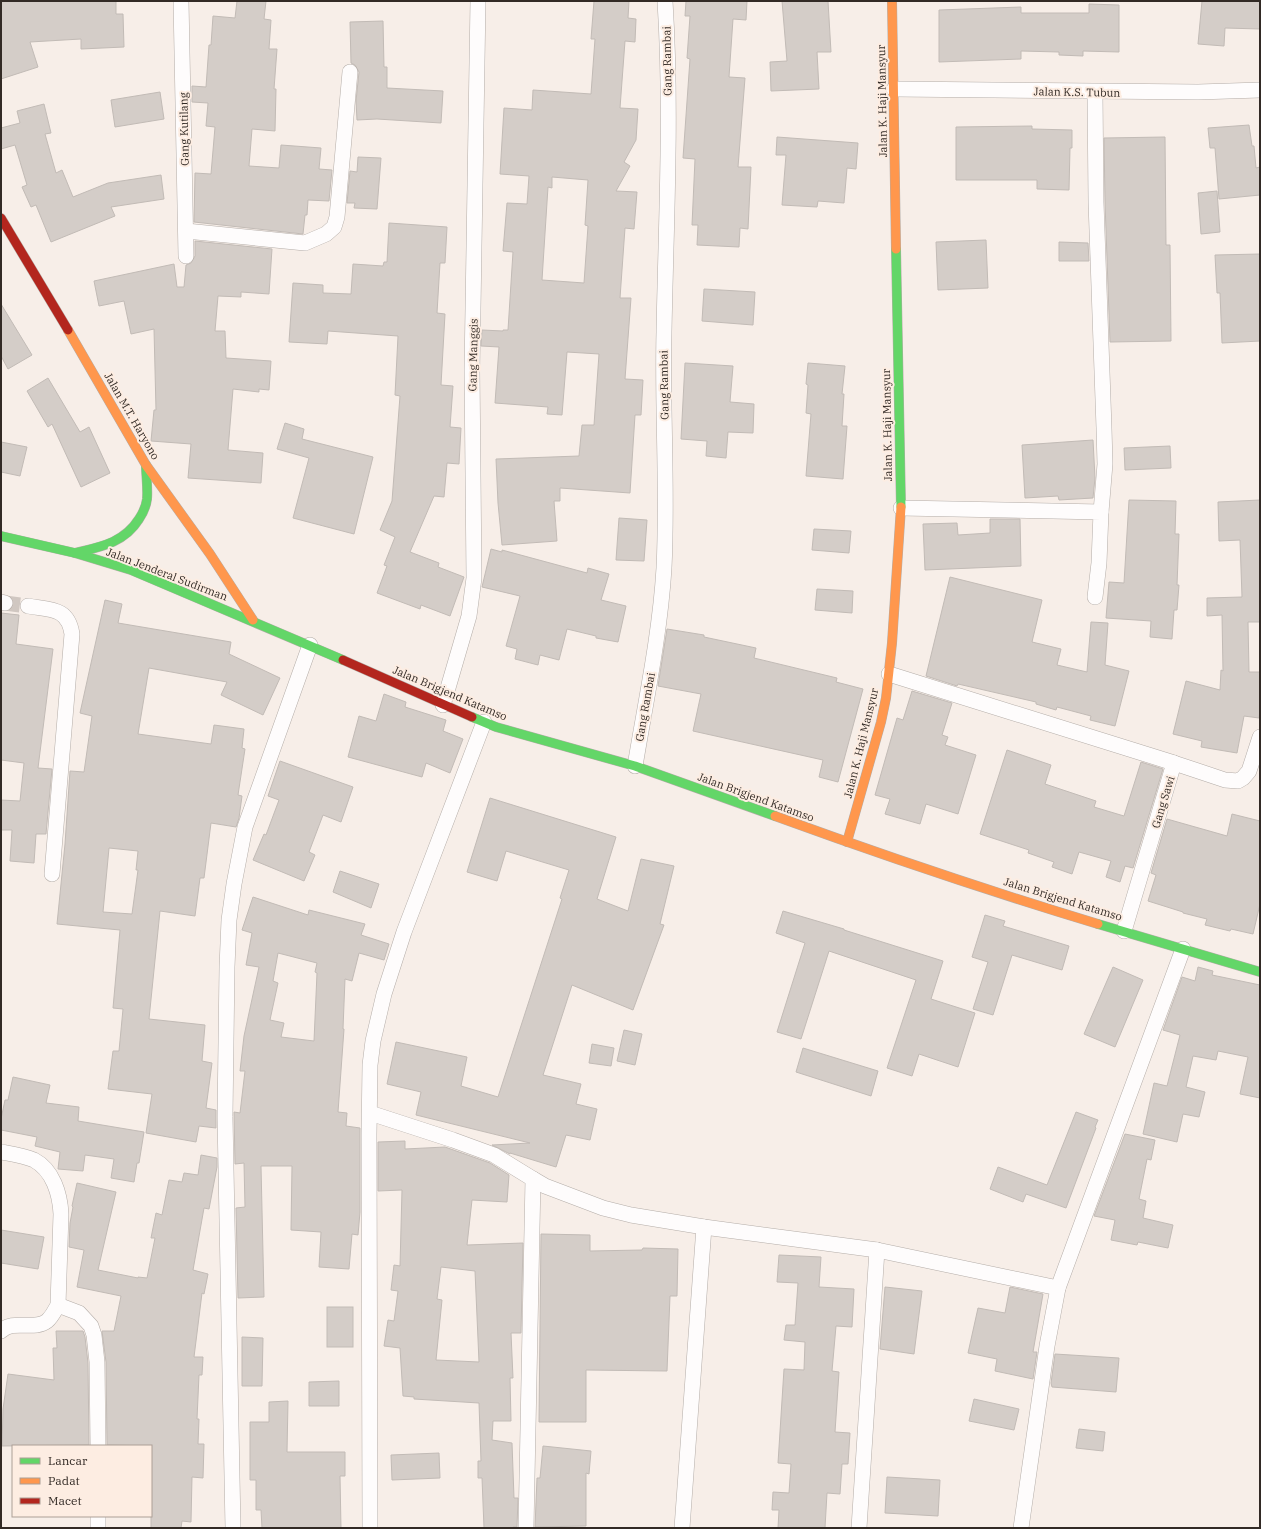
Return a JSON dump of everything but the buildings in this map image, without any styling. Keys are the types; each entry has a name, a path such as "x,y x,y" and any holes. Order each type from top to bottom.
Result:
{"main road":[{"name":"Jalan K. Haji Mansyur","path":"847,842 881,722 889,674 901,508 892,1"},
{"name":"Jalan M.T. Haryono","path":"1,218 72,336 146,465 210,554 253,620"},
{"path":"75,553 114,543 132,530 140,518 147,499 146,465"},
{"name":"Jalan Jenderal Sudirman","path":"1,536 75,553 130,570 253,620"},
{"name":"Jalan Brigjend Katamso","path":"253,620 443,705 496,727 635,766 847,842 1052,910 1260,972"}],"street":[{"name":"Gang Kutilang","path":"182,1 186,256"},
{"name":"Gang Manggis","path":"443,705 469,616 474,573 472,370 478,1"},
{"name":"Gang Rambai","path":"635,766 661,609 664,567 665,511 663,342 668,134 666,1"},
{"path":"186,231 305,243 326,234 334,227 337,217 350,72"},
{"name":"Jalan K.S. Tubun","path":"894,89 1095,92 1198,92 1260,90"},
{"path":"1095,92 1097,240 1105,457 1099,563 1095,597"},
{"path":"901,508 1101,512"},
{"path":"28,606 58,611 70,624 72,634 52,874"},
{"path":"233,1528 225,1117 229,920 245,827 310,645"},
{"path":"889,674 1174,763"},
{"path":"370,1528 370,1065 373,1040 384,994 407,925 484,722"},
{"name":"Gang Sawi","path":"1124,931 1174,763 1225,780 1238,781 1249,771 1260,737"},
{"path":"1021,1528 1047,1346 1058,1288 1183,949"},
{"path":"370,1114 447,1138 494,1155 545,1186 603,1208 631,1215 704,1227 877,1250 1058,1288"},
{"path":"1,1152 35,1160 44,1168 52,1177 55,1185 61,1214 58,1305 51,1317 46,1322 41,1324 11,1326 1,1331"},
{"path":"526,1528 533,1179"},
{"path":"682,1528 704,1227"},
{"path":"859,1528 877,1250"},
{"path":"58,1305 79,1313 91,1326 94,1335 97,1362 98,1445"},
{"path":"98,1517 98,1528"}],"tunnel":[{"path":"5,603 28,606"}],"traffic: fast":[{"path":"896,249 901,507"},
{"path":"75,553 111,543 126,534 133,527 142,514 147,502 146,465"},
{"path":"1,536 75,553 131,570 343,660"},
{"path":"472,717 496,727 635,766 775,816"},
{"path":"1098,924 1260,972"}],"traffic: slow":[{"path":"892,1 896,249"},
{"path":"68,330 146,465 210,554 253,620"},
{"path":"847,842 881,722 886,698 892,643 901,507"},
{"path":"775,816 855,845 1017,899 1098,924"}],"traffic: jam":[{"path":"1,218 68,330"},
{"path":"343,660 472,717"}]}
